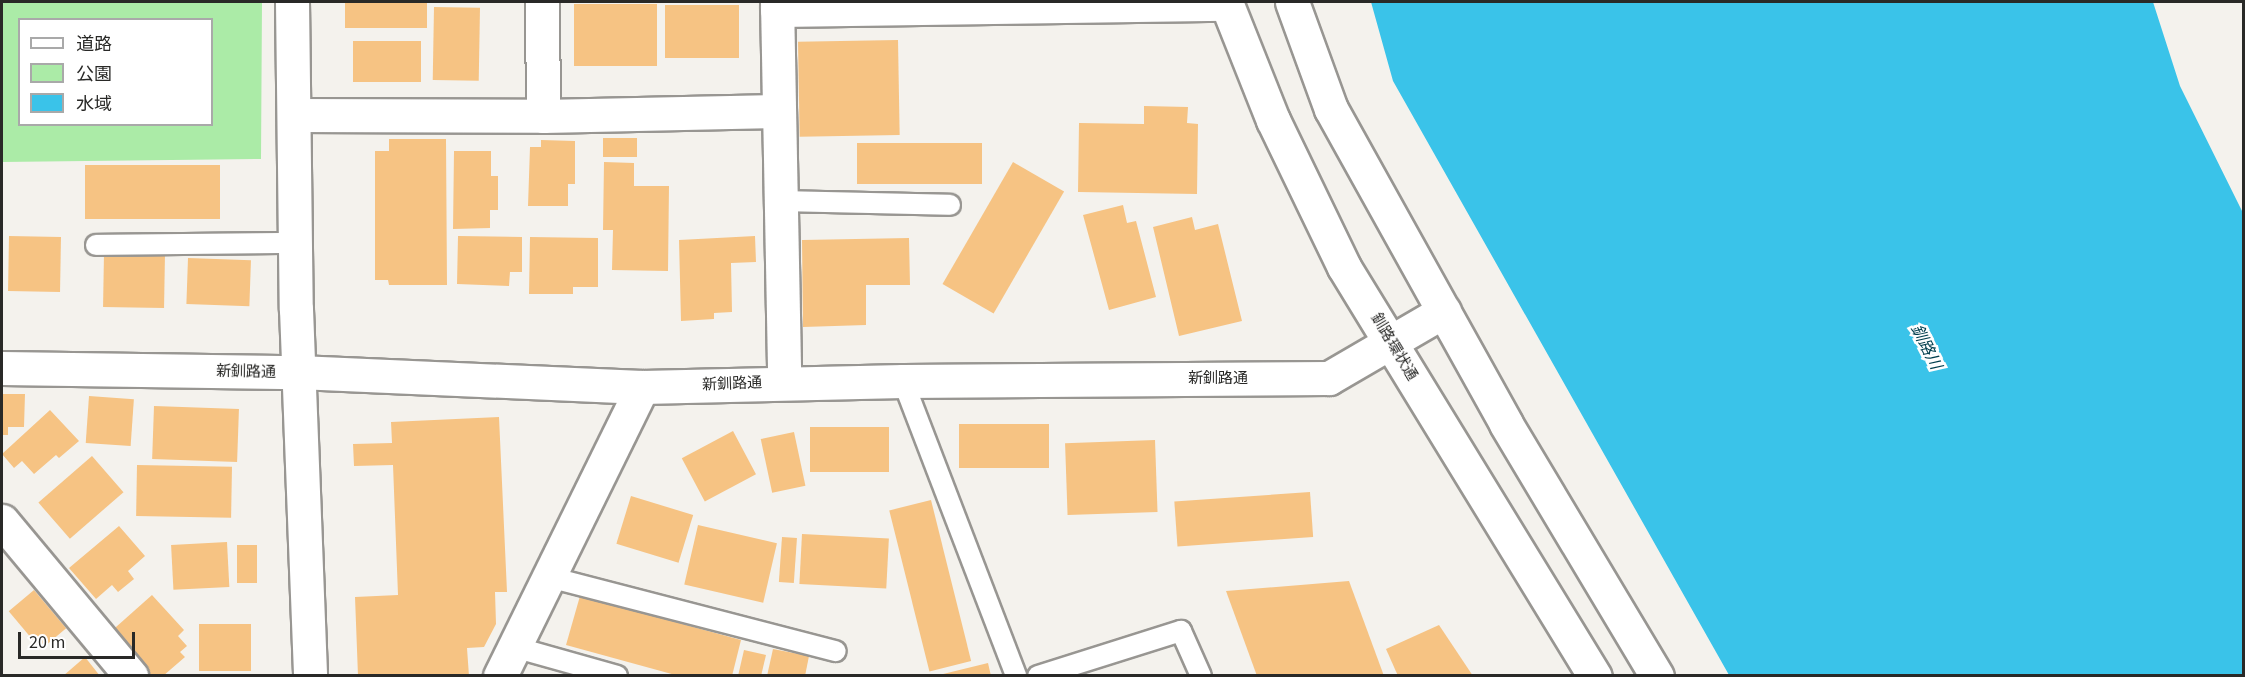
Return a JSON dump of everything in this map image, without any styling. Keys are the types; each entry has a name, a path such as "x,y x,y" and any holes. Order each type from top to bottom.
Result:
{"main road":[{"path":"292,2 298,372 310,675"},
{"path":"542,2 543,116"},
{"path":"1292,2 1331,109 1506,424 1657,675"},
{"path":"784,383 777,111 777,6 1227,3"},
{"name":"釧路環状通","path":"1227,3 1273,120 1344,267 1595,675"},
{"path":"294,115 543,116 777,111"},
{"name":"新釧路通","path":"2,368 298,372 642,387 903,381 1329,378 1444,311"},
{"path":"500,675 642,387"},
{"path":"2,521 131,675"}],"lane":[{"path":"779,201 950,205"},
{"path":"96,245 295,243"},
{"path":"903,381 1016,675"},
{"path":"549,577 836,651"},
{"path":"1038,675 1181,631 1201,675"},
{"path":"514,647 617,675"}],"green space":[{"path":"2,2 262,2 261,159 2,162"}],"water":[{"name":"釧路川","path":"1371,2 2153,2 2180,86 2243,213 2243,675 1729,675 1393,81"}],"building":[{"path":"345,2 427,2 427,28 345,28"},
{"path":"574,4 657,4 657,66 574,66"},
{"path":"665,5 739,5 739,58 665,58"},
{"path":"434,7 480,8 479,81 433,80"},
{"path":"898,40 900,135 800,137 798,42"},
{"path":"353,41 421,41 421,82 353,82"},
{"path":"1144,106 1188,107 1187,123 1198,124 1197,194 1078,192 1079,123 1144,124"},
{"path":"603,138 637,138 637,157 603,157"},
{"path":"389,139 446,139 447,285 389,285 388,280 375,280 375,151 389,151"},
{"path":"541,140 575,141 575,184 568,184 568,206 528,206 530,147 541,147"},
{"path":"857,143 982,143 982,184 857,184"},
{"path":"454,151 491,151 491,176 498,176 498,210 490,210 490,228 453,229"},
{"path":"604,162 634,163 634,186 669,186 668,271 612,270 613,230 603,230"},
{"path":"1013,162 1064,191 994,314 942,284"},
{"path":"85,165 220,165 220,219 85,219"},
{"path":"1123,205 1127,223 1136,221 1156,297 1109,310 1083,215"},
{"path":"1192,217 1195,230 1218,224 1242,321 1179,336 1153,227"},
{"path":"9,236 61,237 60,292 8,291"},
{"path":"458,236 522,237 522,272 510,272 509,286 457,284"},
{"path":"755,236 756,262 731,263 732,312 714,313 714,319 681,321 679,240"},
{"path":"530,237 598,238 598,287 573,287 573,294 529,294"},
{"path":"909,238 910,285 866,285 866,325 803,327 802,240"},
{"path":"104,253 165,254 164,308 103,307"},
{"path":"188,258 251,260 249,306 186,304"},
{"path":"2,394 25,394 24,427 8,427 8,435 2,435"},
{"path":"89,396 134,399 131,446 86,443"},
{"path":"154,406 239,409 237,462 152,459"},
{"path":"50,410 79,441 59,458 56,455 34,474 22,461 14,468 2,454"},
{"path":"499,417 507,592 495,592 496,624 484,647 467,648 469,676 358,676 355,597 398,595 393,465 354,466 353,444 392,443 391,422"},
{"path":"959,424 1049,424 1049,468 959,468"},
{"path":"810,427 889,427 889,472 810,472"},
{"path":"733,431 756,474 705,501 682,458"},
{"path":"794,432 805,486 772,493 761,439"},
{"path":"1155,440 1158,512 1068,515 1065,443"},
{"path":"92,456 123,492 70,539 38,503"},
{"path":"137,465 232,467 231,518 136,516"},
{"path":"1310,492 1313,537 1177,546 1174,501"},
{"path":"631,496 693,515 679,563 616,544"},
{"path":"931,500 971,661 929,671 889,510"},
{"path":"698,525 777,543 763,603 684,584"},
{"path":"119,526 145,556 128,571 134,579 118,592 112,585 96,599 69,568"},
{"path":"802,534 889,539 886,588 799,584"},
{"path":"782,537 797,538 794,583 779,582"},
{"path":"227,542 229,587 173,590 171,545"},
{"path":"237,545 257,545 257,583 237,583"},
{"path":"1349,581 1384,676 1257,676 1226,591"},
{"path":"34,590 66,628 41,650 9,611"},
{"path":"152,595 184,630 178,636 187,646 180,652 185,657 163,676 143,676 107,635"},
{"path":"580,596 741,640 732,676 679,676 566,645"},
{"path":"199,624 251,624 251,671 199,671"},
{"path":"1439,625 1473,676 1398,676 1386,649"},
{"path":"773,649 809,656 805,676 767,676"},
{"path":"744,650 766,655 761,676 738,676"},
{"path":"85,657 100,676 63,676"},
{"path":"988,663 991,676 939,675"}]}
